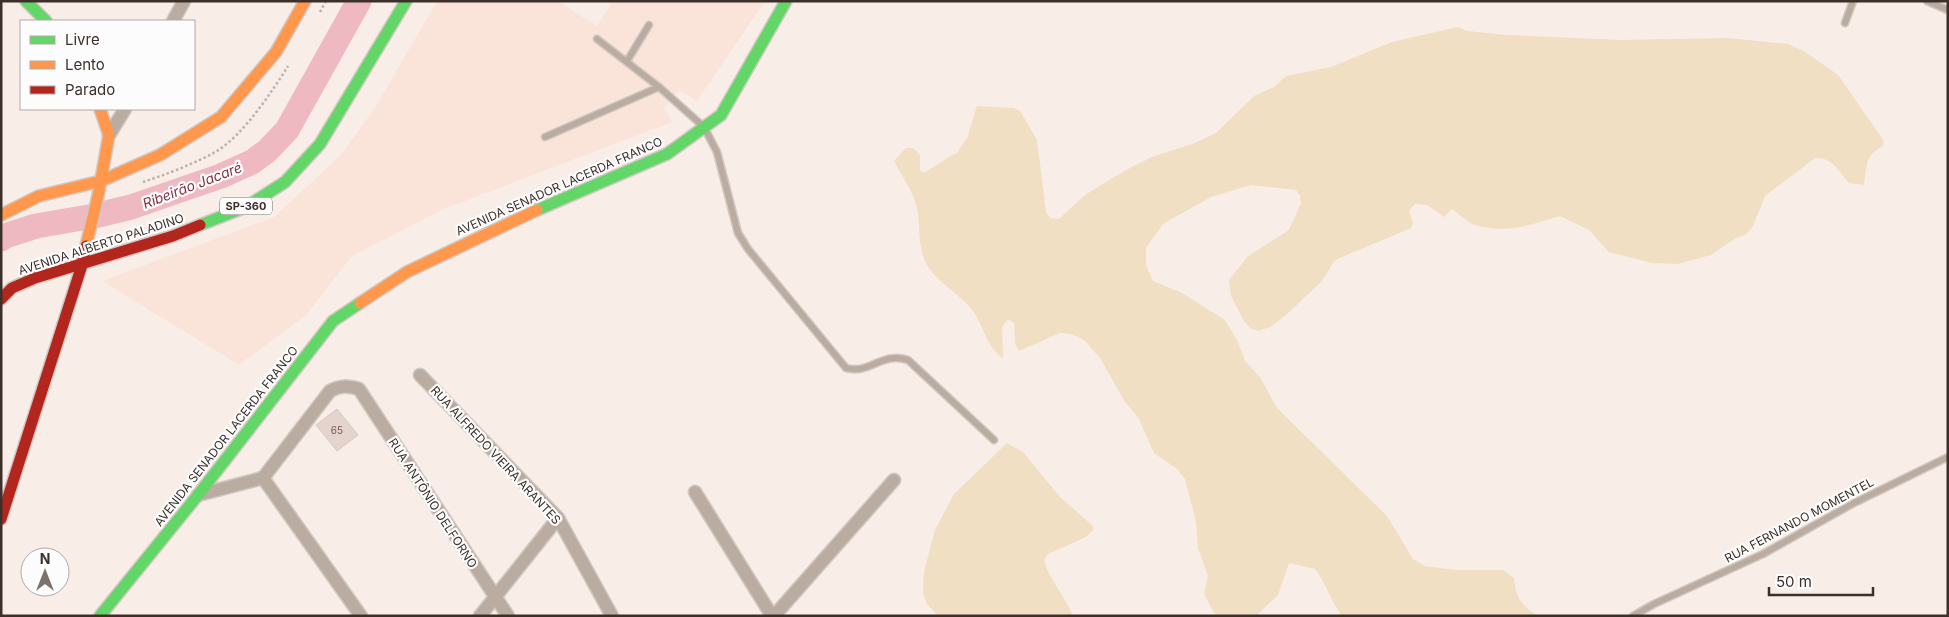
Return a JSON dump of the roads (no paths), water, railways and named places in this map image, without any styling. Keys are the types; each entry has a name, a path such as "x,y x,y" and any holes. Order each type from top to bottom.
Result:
{"main road":[{"path":"26,1 45,20"},
{"path":"1,215 38,196 101,181 160,155 221,117 276,52 304,1"},
{"name":"AVENIDA ALBERTO PALADINO","path":"1,299 12,288 35,278 173,236 237,210 285,182 320,144 406,1"},
{"name":"AVENIDA SENADOR LACERDA FRANCO","path":"100,616 198,495 333,321 408,272 510,221 667,154 721,114 786,1"},
{"path":"1,519 82,265 98,196 109,135 100,110"}],"street":[{"path":"174,20 184,1"},
{"path":"109,135 124,110"},
{"name":"RUA ALFREDO VIEIRA ARANTES","path":"420,375 558,518 612,616"},
{"name":"RUA ANTÔNIO DELFORNO","path":"263,478 330,391 337,387 348,386 359,390 508,616"},
{"path":"198,495 263,478 361,616"},
{"path":"694,492 773,616 894,480"},
{"path":"480,616 558,518"}],"lane":[{"path":"1845,23 1852,1"},
{"path":"1926,1 1948,10"},
{"path":"626,61 649,25"},
{"path":"597,38 660,87 704,127 717,152 738,233 748,248 846,368 853,370 864,368 888,358 898,357 908,360 994,440"},
{"path":"545,137 660,87"},
{"name":"RUA FERNANDO MOMENTEL","path":"1634,616 1654,604 1763,554 1852,504 1948,457"}],"waterway":[{"name":"Ribeirão Jacaré","path":"1,239 36,226 94,216 131,207 221,176 252,162 267,151 287,130 359,1"}]}
